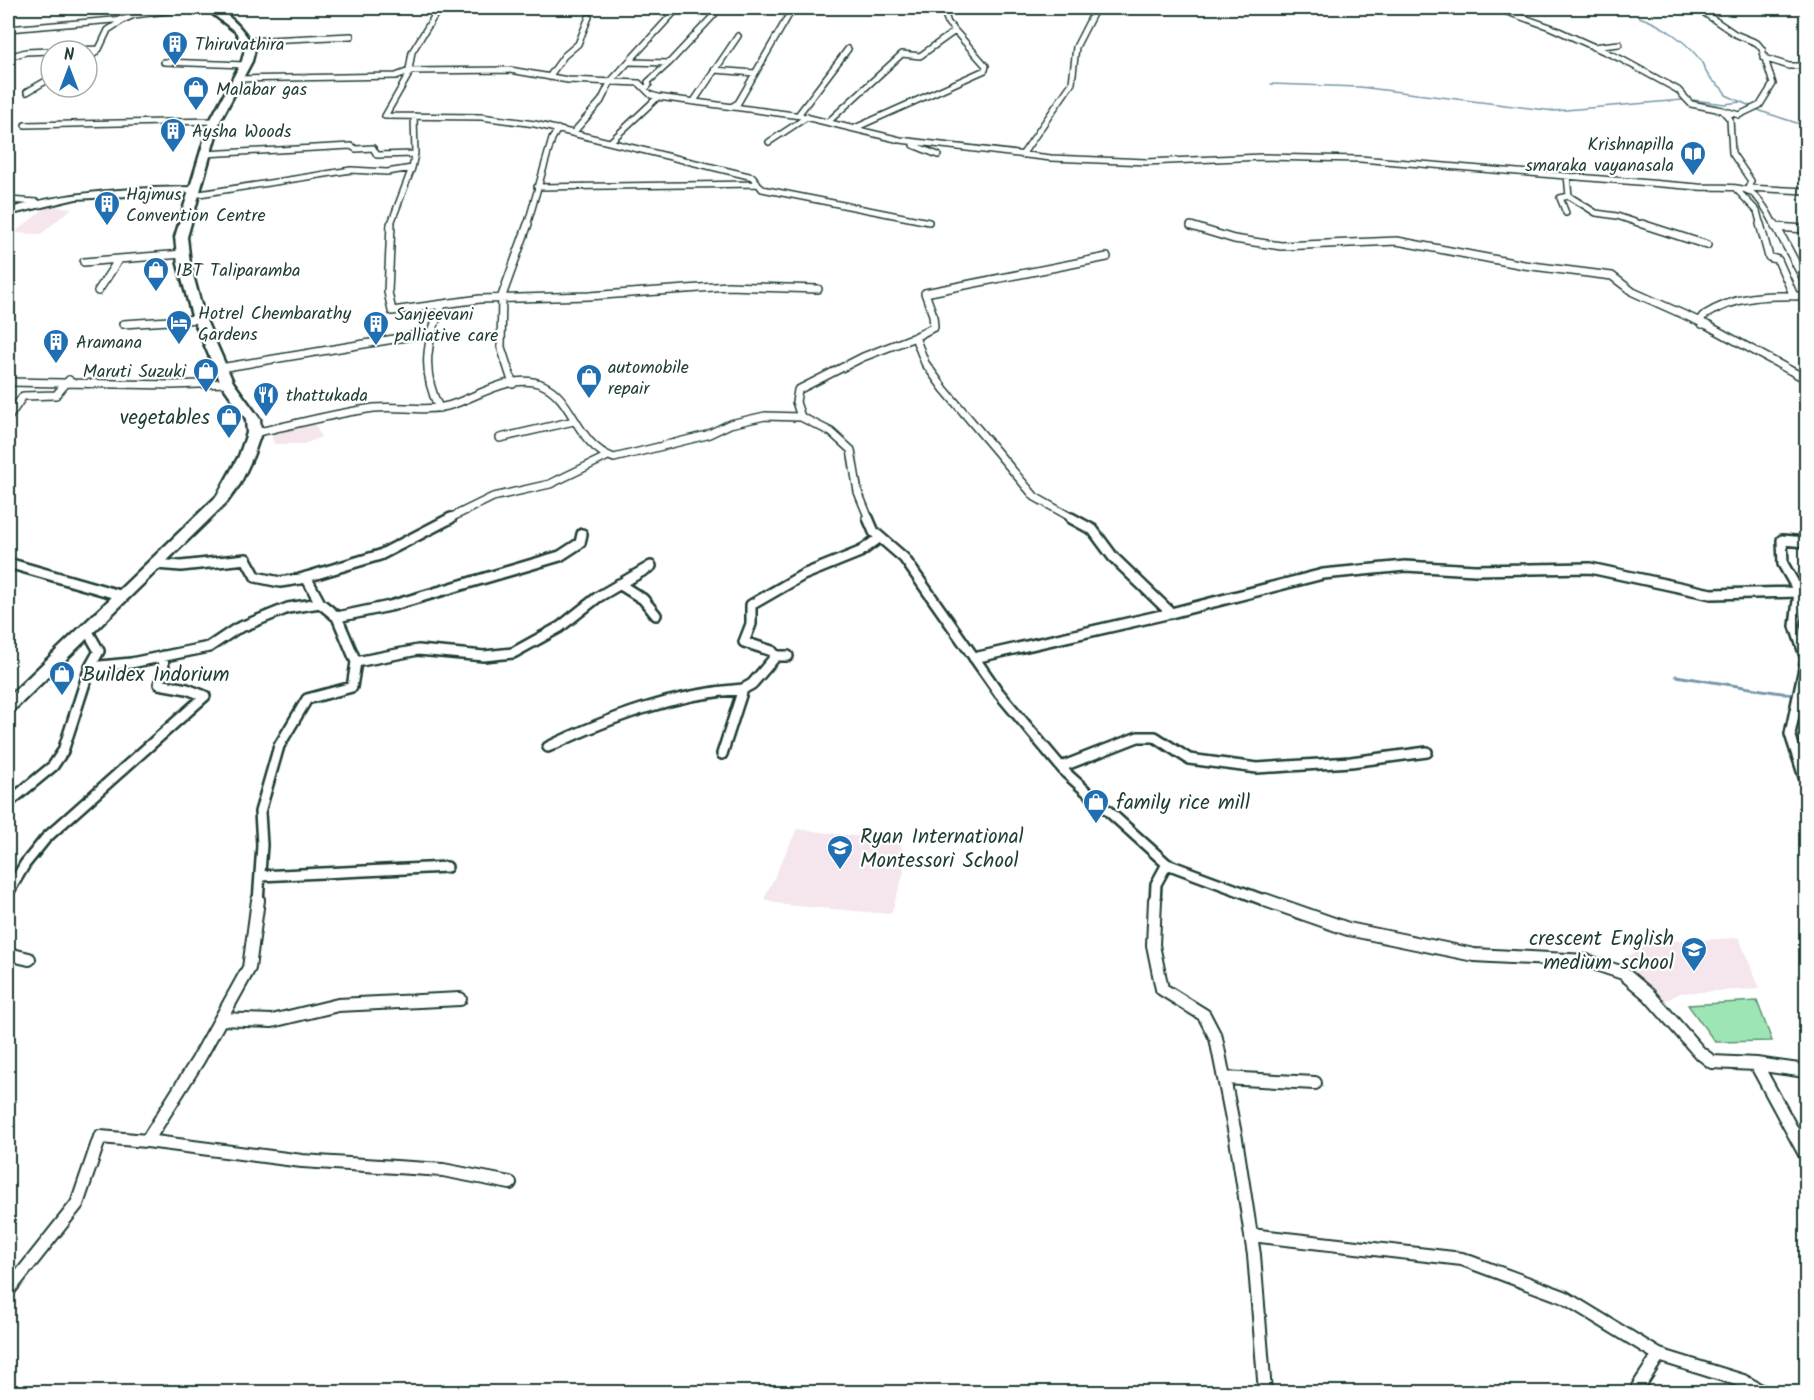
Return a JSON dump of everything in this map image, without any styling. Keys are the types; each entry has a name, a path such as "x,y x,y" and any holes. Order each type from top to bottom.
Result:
{"highway":[{"path":"8,706 222,499 233,484 254,432 253,419 227,383 200,320 183,254 181,237 215,121 238,79 250,49 229,21 209,8"}],"main road":[{"path":"8,212 37,202 127,192 194,192"}],"street":[{"path":"99,49 108,30 125,19 134,15 191,8"},
{"path":"430,8 435,15 412,52 414,58 409,71 385,116 481,117 558,129 753,177 762,189 929,222"},
{"path":"573,133 601,101 611,81 678,8"},
{"path":"733,106 738,103 794,8"},
{"path":"855,128 985,70 986,66 948,23 943,8"},
{"path":"1022,155 1072,83 1076,47 1096,8"},
{"path":"1496,8 1550,27 1621,59 1678,90 1692,104 1739,115 1760,105 1773,84 1762,49 1757,43 1735,34 1697,8"},
{"path":"645,89 650,85 648,82 714,15"},
{"path":"549,77 578,44 589,17"},
{"path":"8,29 125,19"},
{"path":"828,122 902,54 920,56 955,31"},
{"path":"246,41 351,36"},
{"path":"694,101 738,36"},
{"path":"1591,47 1619,44"},
{"path":"798,115 848,49"},
{"path":"8,57 39,51"},
{"path":"1764,58 1789,66 1806,66"},
{"path":"164,62 245,64"},
{"path":"630,62 669,63"},
{"path":"238,79 396,76 409,71 510,70 549,77 639,83 658,97 798,115 900,140 938,155"},
{"path":"714,70 755,73"},
{"path":"27,92 39,85"},
{"path":"610,142 658,97"},
{"path":"1722,110 1730,119 1728,138 1732,160 1751,181 1748,188"},
{"path":"414,116 415,154 412,168 390,226 389,308 392,311 502,298 590,296 728,286 818,289"},
{"path":"769,142 807,117"},
{"path":"25,125 215,121"},
{"path":"513,384 501,347 502,298 531,214 552,139 558,129"},
{"path":"900,140 1022,155 1146,162 1262,158 1360,159 1567,176 1806,191"},
{"path":"205,154 351,146 356,149 373,148 377,156 415,154"},
{"path":"194,192 351,170 387,172 412,168"},
{"path":"1567,176 1569,196"},
{"path":"537,187 597,188 758,184"},
{"path":"1735,188 1757,211 1769,257 1778,260 1794,296"},
{"path":"1748,188 1761,198 1796,271 1806,283"},
{"path":"1566,213 1560,198 1569,196 1596,213 1617,216 1707,245"},
{"path":"8,200 37,202"},
{"path":"1191,226 1234,239 1281,246 1351,245 1397,241 1540,268 1612,276 1622,286 1646,300 1672,308 1806,379"},
{"path":"1774,226 1806,229"},
{"path":"84,262 183,254"},
{"path":"801,417 796,402 798,390 863,357 915,337 934,327 933,315 925,293 1107,257"},
{"path":"98,291 119,259"},
{"path":"1702,324 1700,320 1703,316 1734,298 1806,296"},
{"path":"439,408 425,374 432,322 442,305"},
{"path":"123,324 200,320"},
{"path":"220,368 430,333"},
{"path":"915,337 925,363 944,389 1035,497 1093,530 1113,557 1171,613"},
{"path":"8,382 69,380 195,386 227,383"},
{"path":"8,418 23,396 56,394 69,380"},
{"path":"254,432 372,408 439,408 513,384 536,382 544,385 595,450 606,457 614,458 707,435 752,418 801,417 831,432 851,450 858,492 879,538 904,558 999,693 1061,767 1167,864 1348,929 1474,955 1587,961 1623,973 1649,995 1699,1052 1712,1062 1756,1064 1806,1071"},
{"path":"500,438 574,421"},
{"path":"156,564 181,566 246,559 256,577 265,580 280,582 306,577 380,555 494,497 550,484 606,457"},
{"path":"337,617 390,606 560,556 580,543 582,534"},
{"path":"788,657 776,656 772,651 744,642 751,624 751,605 803,575 860,552 879,538"},
{"path":"1806,542 1782,540 1783,564 1799,592 1795,626 1806,659 1790,734 1806,783"},
{"path":"8,563 123,596"},
{"path":"356,662 418,650 484,656 513,653 560,627 598,597 651,566"},
{"path":"974,657 1171,613 1323,574 1405,566 1475,570 1590,568 1623,573 1711,594 1799,592"},
{"path":"147,1140 222,1019 249,968 260,876 260,812 279,746 307,699 352,687 356,662 337,617 320,603 306,577"},
{"path":"619,584 642,599 656,615"},
{"path":"90,667 130,663 209,646 236,629 288,608 320,603"},
{"path":"8,803 53,766 63,751 90,667 99,651 87,630"},
{"path":"8,893 25,864 46,838 205,696 187,689 159,684 164,669 163,656"},
{"path":"548,747 632,709 695,694 743,689 752,684 776,656"},
{"path":"722,754 743,689"},
{"path":"1061,767 1138,737 1155,737 1189,759 1257,768 1351,762 1427,752"},
{"path":"1167,864 1156,884 1153,945 1162,989 1204,1015 1216,1038 1251,1235 1265,1392"},
{"path":"260,876 447,867"},
{"path":"8,954 29,959"},
{"path":"222,1019 272,1021 338,1005 460,999"},
{"path":"1756,1064 1806,1156"},
{"path":"1224,1078 1315,1083"},
{"path":"8,1291 77,1204 100,1137 147,1140 302,1161 443,1170 510,1183"},
{"path":"1251,1235 1462,1259 1564,1297 1659,1355 1743,1381 1763,1392"},
{"path":"1638,1387 1659,1355"}],"shaded area":[{"path":"48,206 72,208 41,234 14,233"},
{"path":"315,424 321,437 304,444 274,444 272,434"},
{"name":"Ryan International Montessori School","path":"797,829 901,842 904,872 891,914 785,905 764,899"},
{"name":"crescent English medium school","path":"1739,938 1760,989 1680,993 1663,1002 1646,987 1624,959 1652,942"}],"green space":[{"path":"1757,1001 1772,1041 1715,1042 1688,1005"}],"waterway":[{"path":"1639,17 1665,29 1681,40 1701,61 1709,76 1726,95 1763,112 1806,126"},
{"path":"1271,84 1360,87 1554,111 1682,100"},
{"path":"1693,100 1725,104 1740,102"},
{"path":"1676,676 1806,697"}],"place":[{"name":"Thiruvathira","path":"175,67"},
{"name":"Malabar gas","path":"196,112"},
{"name":"Aysha Woods","path":"173,154"},
{"name":"Krishnapilla smaraka vayanasala","path":"1693,177"},
{"name":"Hajmus Convention Centre","path":"107,227"},
{"name":"IBT Taliparamba","path":"156,293"},
{"name":"Hotrel Chembarathy Gardens","path":"179,346"},
{"name":"Sanjeevani palliative care","path":"376,347"},
{"name":"Aramana","path":"56,365"},
{"name":"Maruti Suzuki","path":"206,394"},
{"name":"automobile repair","path":"589,400"},
{"name":"thattukada","path":"266,418"},
{"name":"vegetables","path":"229,440"},
{"name":"Buildex Indorium","path":"62,697"},
{"name":"family rice mill","path":"1096,825"},
{"name":"Ryan International Montessori School","path":"840,871"},
{"name":"crescent English medium school","path":"1694,973"}]}
